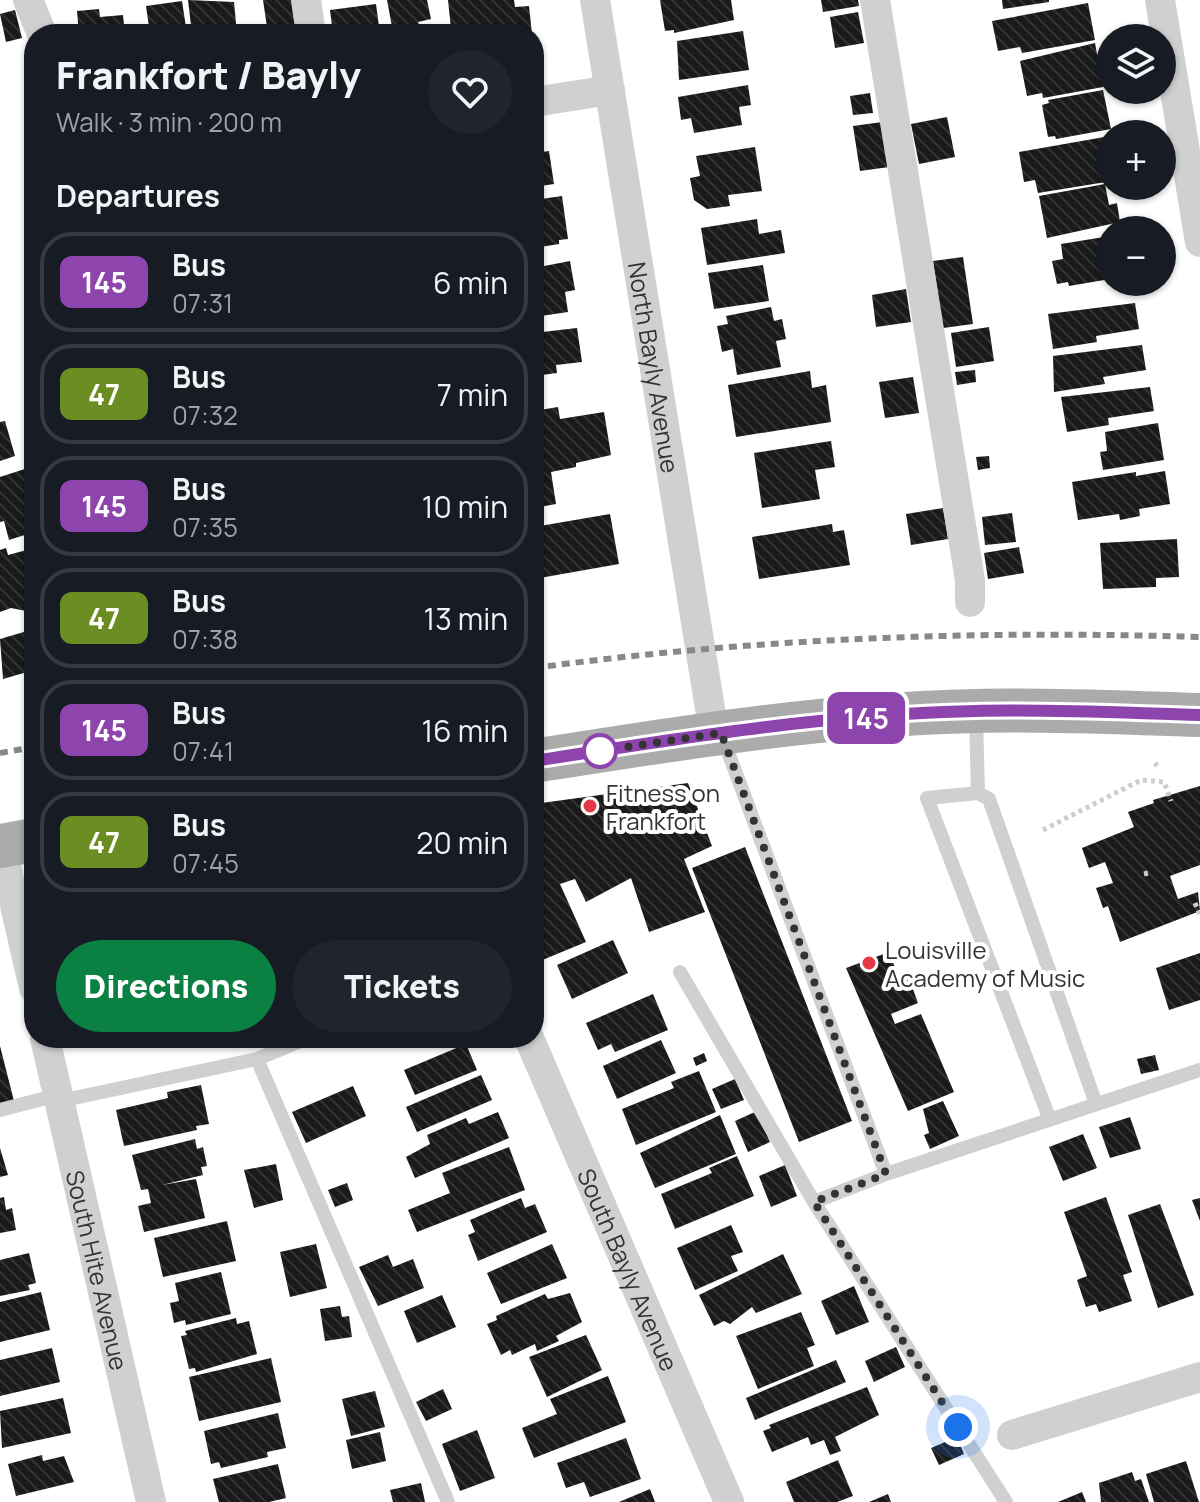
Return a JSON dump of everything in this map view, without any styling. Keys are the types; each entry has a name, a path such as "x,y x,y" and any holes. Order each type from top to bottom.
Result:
{"main road":[{"path":"544,759 718,733 975,711 1200,715"}],"street":[{"path":"28,0 38,24"},
{"path":"306,0 310,24"},
{"name":"North Bayly Avenue","path":"595,0 718,733"},
{"path":"875,0 967,565 970,602"},
{"path":"1160,0 1200,242"},
{"path":"544,100 610,90"},
{"path":"12,844 24,923"},
{"name":"South Hite Avenue","path":"47,1048 151,1502"},
{"name":"South Bayly Avenue","path":"533,1048 729,1502"},
{"path":"1012,1435 1200,1377"}],"lane":[{"path":"975,711 978,793"},
{"path":"718,733 886,1174"},
{"path":"1050,1120 927,798 978,793 989,799 1096,1104"},
{"path":"680,972 814,1202 1006,1502"},
{"path":"0,1110 257,1059 284,1048"},
{"path":"257,1059 448,1502"},
{"path":"814,1202 886,1174 1200,1070"}],"path":[{"path":"1043,830 1145,778 1164,782 1171,801"},
{"path":"1195,903 1200,915"}],"building":[{"path":"188,0 234,2 236,24 191,24"},
{"path":"263,0 296,0 300,24 267,24"},
{"path":"387,0 427,0 431,19 419,24 392,24"},
{"path":"448,0 514,0 515,7 529,6 531,24 450,24"},
{"path":"660,0 731,0 734,20 674,33 674,30 665,31"},
{"path":"821,0 858,0 859,6 823,12"},
{"path":"1002,0 1049,0 1049,2 1003,9"},
{"path":"182,1 185,24 149,24 146,6"},
{"path":"1088,3 1095,40 1022,53 1020,47 998,51 992,21"},
{"path":"376,4 379,24 332,24 330,10"},
{"path":"99,9 100,17 123,15 124,24 78,24 77,11"},
{"path":"15,10 22,38 6,42 0,14"},
{"path":"858,12 864,43 835,48 830,17"},
{"path":"743,31 749,70 679,80 677,41"},
{"path":"1095,43 1096,88 1043,98 1042,93 1027,96 1020,61"},
{"path":"748,85 751,105 739,107 742,125 694,133 691,118 681,120 678,97"},
{"path":"1096,91 1096,104 1106,104 1109,120 1096,120 1096,132 1056,139 1055,136 1048,137 1042,105 1049,103 1048,100"},
{"path":"870,93 873,113 853,115 850,96"},
{"path":"947,117 955,157 919,164 911,124"},
{"path":"882,122 889,167 860,171 853,126"},
{"path":"1096,138 1096,184 1038,193 1035,180 1024,182 1019,152"},
{"path":"755,147 762,191 728,195 730,206 707,209 694,200 690,178 700,176 696,156"},
{"path":"549,151 554,184 544,186 544,152"},
{"path":"1096,186 1096,200 1108,200 1109,205 1117,203 1119,216 1096,216 1096,227 1047,238 1039,196"},
{"path":"562,196 568,239 559,240 559,244 544,246 544,199"},
{"path":"757,219 759,234 781,230 785,253 707,265 701,228"},
{"path":"1096,238 1096,281 1069,286 1068,282 1057,284 1052,261 1063,259 1061,244"},
{"path":"963,257 973,324 943,328 933,261"},
{"path":"570,261 575,290 565,292 568,312 544,316 544,266"},
{"path":"763,265 769,301 714,309 708,273"},
{"path":"906,289 911,322 876,327 872,295"},
{"path":"1135,303 1139,329 1096,336 1097,342 1053,349 1048,314"},
{"path":"771,307 774,321 782,319 786,339 776,341 781,367 737,375 733,349 722,352 717,326 728,324 726,316"},
{"path":"989,327 994,361 956,367 951,333"},
{"path":"577,328 582,362 556,365 557,373 544,375 544,332"},
{"path":"1142,345 1146,370 1103,377 1105,384 1054,392 1053,356"},
{"path":"975,370 976,382 957,385 955,372"},
{"path":"810,371 812,388 826,385 831,422 736,437 728,385"},
{"path":"913,377 919,413 885,418 879,382"},
{"path":"1150,387 1154,411 1108,418 1109,425 1067,432 1061,397"},
{"path":"558,407 560,419 604,412 611,455 551,472 556,504 544,506 544,409"},
{"path":"5,421 15,456 0,461 0,422"},
{"path":"1158,423 1164,460 1103,470 1100,452 1107,451 1105,432"},
{"path":"831,441 835,467 815,470 820,499 762,508 754,453"},
{"path":"989,456 990,468 978,470 976,457"},
{"path":"24,469 24,535 9,540 4,521 0,522 0,477"},
{"path":"1165,471 1170,504 1139,509 1140,516 1120,520 1119,514 1078,520 1072,482 1136,472 1136,476"},
{"path":"943,508 948,539 911,545 906,514"},
{"path":"1012,513 1016,542 985,545 982,517"},
{"path":"610,514 619,564 544,577 544,525"},
{"path":"832,524 833,532 844,530 850,565 759,579 752,537"},
{"path":"1177,539 1179,577 1156,578 1156,587 1103,589 1100,543"},
{"path":"1019,547 1024,573 988,579 984,553"},
{"path":"6,548 8,555 24,551 24,611 11,608 0,612 0,550"},
{"path":"24,632 24,673 3,679 0,639"},
{"path":"688,783 712,846 684,859 705,912 649,932 631,878 586,902 575,879 560,884 586,942 544,959 544,803"},
{"path":"1200,786 1200,865 1170,876 1178,899 1198,892 1200,911 1120,942 1108,906 1103,908 1096,888 1113,883 1105,862 1089,868 1082,848 1134,827 1128,812 1154,803 1153,800"},
{"path":"745,847 852,1121 799,1142 692,868"},
{"path":"613,940 628,973 572,999 557,965"},
{"path":"889,952 898,975 907,973 918,1003 891,1014 895,1024 921,1014 954,1092 908,1111 846,968"},
{"path":"1200,953 1200,1000 1169,1010 1156,968"},
{"path":"653,994 668,1030 615,1052 611,1044 598,1050 586,1023"},
{"path":"661,1040 676,1073 617,1099 603,1066"},
{"path":"0,1046 14,1101 0,1104"},
{"path":"456,1048 468,1048 477,1070 415,1095 404,1070"},
{"path":"704,1053 707,1061 696,1066 693,1058"},
{"path":"1155,1055 1159,1070 1141,1074 1137,1059"},
{"path":"699,1071 716,1112 636,1145 622,1109 674,1088 671,1082"},
{"path":"481,1075 492,1100 417,1132 406,1107"},
{"path":"735,1079 744,1100 721,1109 712,1089"},
{"path":"201,1085 209,1124 196,1126 197,1130 124,1146 116,1110 168,1098 167,1092"},
{"path":"353,1086 366,1116 306,1143 292,1112"},
{"path":"943,1101 959,1136 930,1149 924,1135 929,1133 923,1109"},
{"path":"757,1111 770,1142 748,1152 735,1121"},
{"path":"498,1112 509,1138 415,1178 406,1157 430,1144 427,1135 466,1118 469,1124"},
{"path":"720,1115 736,1154 655,1188 640,1153"},
{"path":"1130,1117 1141,1149 1110,1158 1099,1127"},
{"path":"1083,1134 1097,1168 1063,1181 1049,1147"},
{"path":"195,1139 197,1149 203,1147 207,1166 201,1167 203,1175 162,1185 196,1179 205,1218 144,1232 138,1206 151,1203 148,1189 141,1190 132,1155"},
{"path":"509,1147 525,1190 417,1232 408,1210 450,1193 442,1173"},
{"path":"0,1148 8,1175 0,1177"},
{"path":"737,1156 754,1196 675,1229 661,1194 712,1173 709,1168"},
{"path":"276,1164 283,1200 254,1208 244,1170"},
{"path":"785,1165 797,1196 771,1207 759,1176"},
{"path":"347,1183 353,1200 335,1207 328,1190"},
{"path":"4,1197 6,1210 12,1208 16,1230 0,1233 0,1198"},
{"path":"1106,1197 1132,1272 1123,1275 1132,1301 1099,1312 1096,1304 1086,1307 1077,1280 1087,1276 1064,1212"},
{"path":"521,1198 525,1208 535,1204 547,1232 478,1261 468,1235 475,1232 470,1220"},
{"path":"1200,1198 1200,1221 1192,1200"},
{"path":"1160,1204 1194,1295 1158,1308 1128,1215"},
{"path":"227,1221 236,1261 163,1277 154,1238"},
{"path":"731,1225 743,1252 731,1256 738,1271 695,1290 677,1248"},
{"path":"316,1244 327,1288 290,1297 280,1252"},
{"path":"552,1244 567,1278 501,1304 487,1273"},
{"path":"29,1253 36,1283 28,1285 30,1290 0,1296 0,1260"},
{"path":"783,1254 802,1294 756,1313 752,1307 730,1324 724,1321 714,1326 699,1295"},
{"path":"388,1255 393,1267 413,1259 424,1288 378,1306 359,1267"},
{"path":"221,1272 231,1314 186,1325 185,1320 174,1323 170,1303 179,1301 175,1283"},
{"path":"854,1286 869,1322 836,1335 821,1301"},
{"path":"41,1292 50,1330 0,1342 0,1302"},
{"path":"570,1293 582,1322 556,1336 559,1341 537,1351 535,1344 512,1355 510,1350 501,1355 487,1324 497,1320 496,1316 545,1294 548,1299"},
{"path":"442,1295 456,1327 417,1343 404,1311"},
{"path":"340,1306 342,1317 349,1316 352,1337 325,1341 320,1309"},
{"path":"801,1312 815,1345 807,1348 814,1366 758,1389 736,1336"},
{"path":"236,1318 237,1324 249,1321 257,1354 196,1372 195,1368 189,1369 181,1336 187,1335 185,1331"},
{"path":"586,1335 602,1370 547,1397 529,1357"},
{"path":"896,1347 905,1367 874,1382 865,1361"},
{"path":"52,1348 60,1382 0,1396 0,1360"},
{"path":"271,1358 281,1402 199,1421 189,1377"},
{"path":"836,1360 846,1382 755,1420 746,1398"},
{"path":"608,1376 626,1422 534,1458 522,1428 557,1414 550,1399"},
{"path":"867,1387 879,1415 835,1437 841,1451 830,1455 824,1440 811,1445 808,1437 772,1452 763,1431 771,1428 769,1425"},
{"path":"443,1389 452,1409 426,1421 416,1402"},
{"path":"375,1391 385,1427 351,1436 342,1399"},
{"path":"63,1398 71,1433 2,1448 0,1411"},
{"path":"278,1413 286,1448 267,1452 268,1457 221,1468 219,1462 211,1464 204,1431"},
{"path":"477,1430 495,1478 460,1491 442,1444"},
{"path":"380,1432 386,1461 352,1469 346,1440"},
{"path":"957,1437 964,1454 939,1465 931,1448"},
{"path":"626,1438 641,1479 590,1497 584,1482 566,1488 557,1463"},
{"path":"42,1455 43,1461 64,1456 74,1482 16,1496 8,1464"},
{"path":"838,1460 853,1496 837,1502 794,1502 786,1482"},
{"path":"1186,1461 1199,1502 1154,1502 1146,1474"},
{"path":"278,1464 286,1498 269,1502 219,1502 213,1479"},
{"path":"1132,1472 1135,1481 1141,1479 1149,1502 1101,1502 1099,1483"},
{"path":"421,1483 425,1502 393,1502 390,1490"},
{"path":"650,1489 655,1502 619,1502"},
{"path":"1082,1492 1086,1502 1058,1502"},
{"path":"888,1494 891,1502 869,1502"}],"railway":[{"path":"544,667 700,650 867,639 1033,635 1200,637"},
{"path":"0,753 24,749"}],"bus line":[{"name":"145","path":"544,759 714,733 900,715 975,711 1200,715"}],"place":[{"name":"Fitness on Frankfort","path":"590,806"},
{"name":"Louisville Academy of Music","path":"869,963"}],"route":[{"path":"600,751 721,733 886,1174 814,1202 958,1427"}]}
